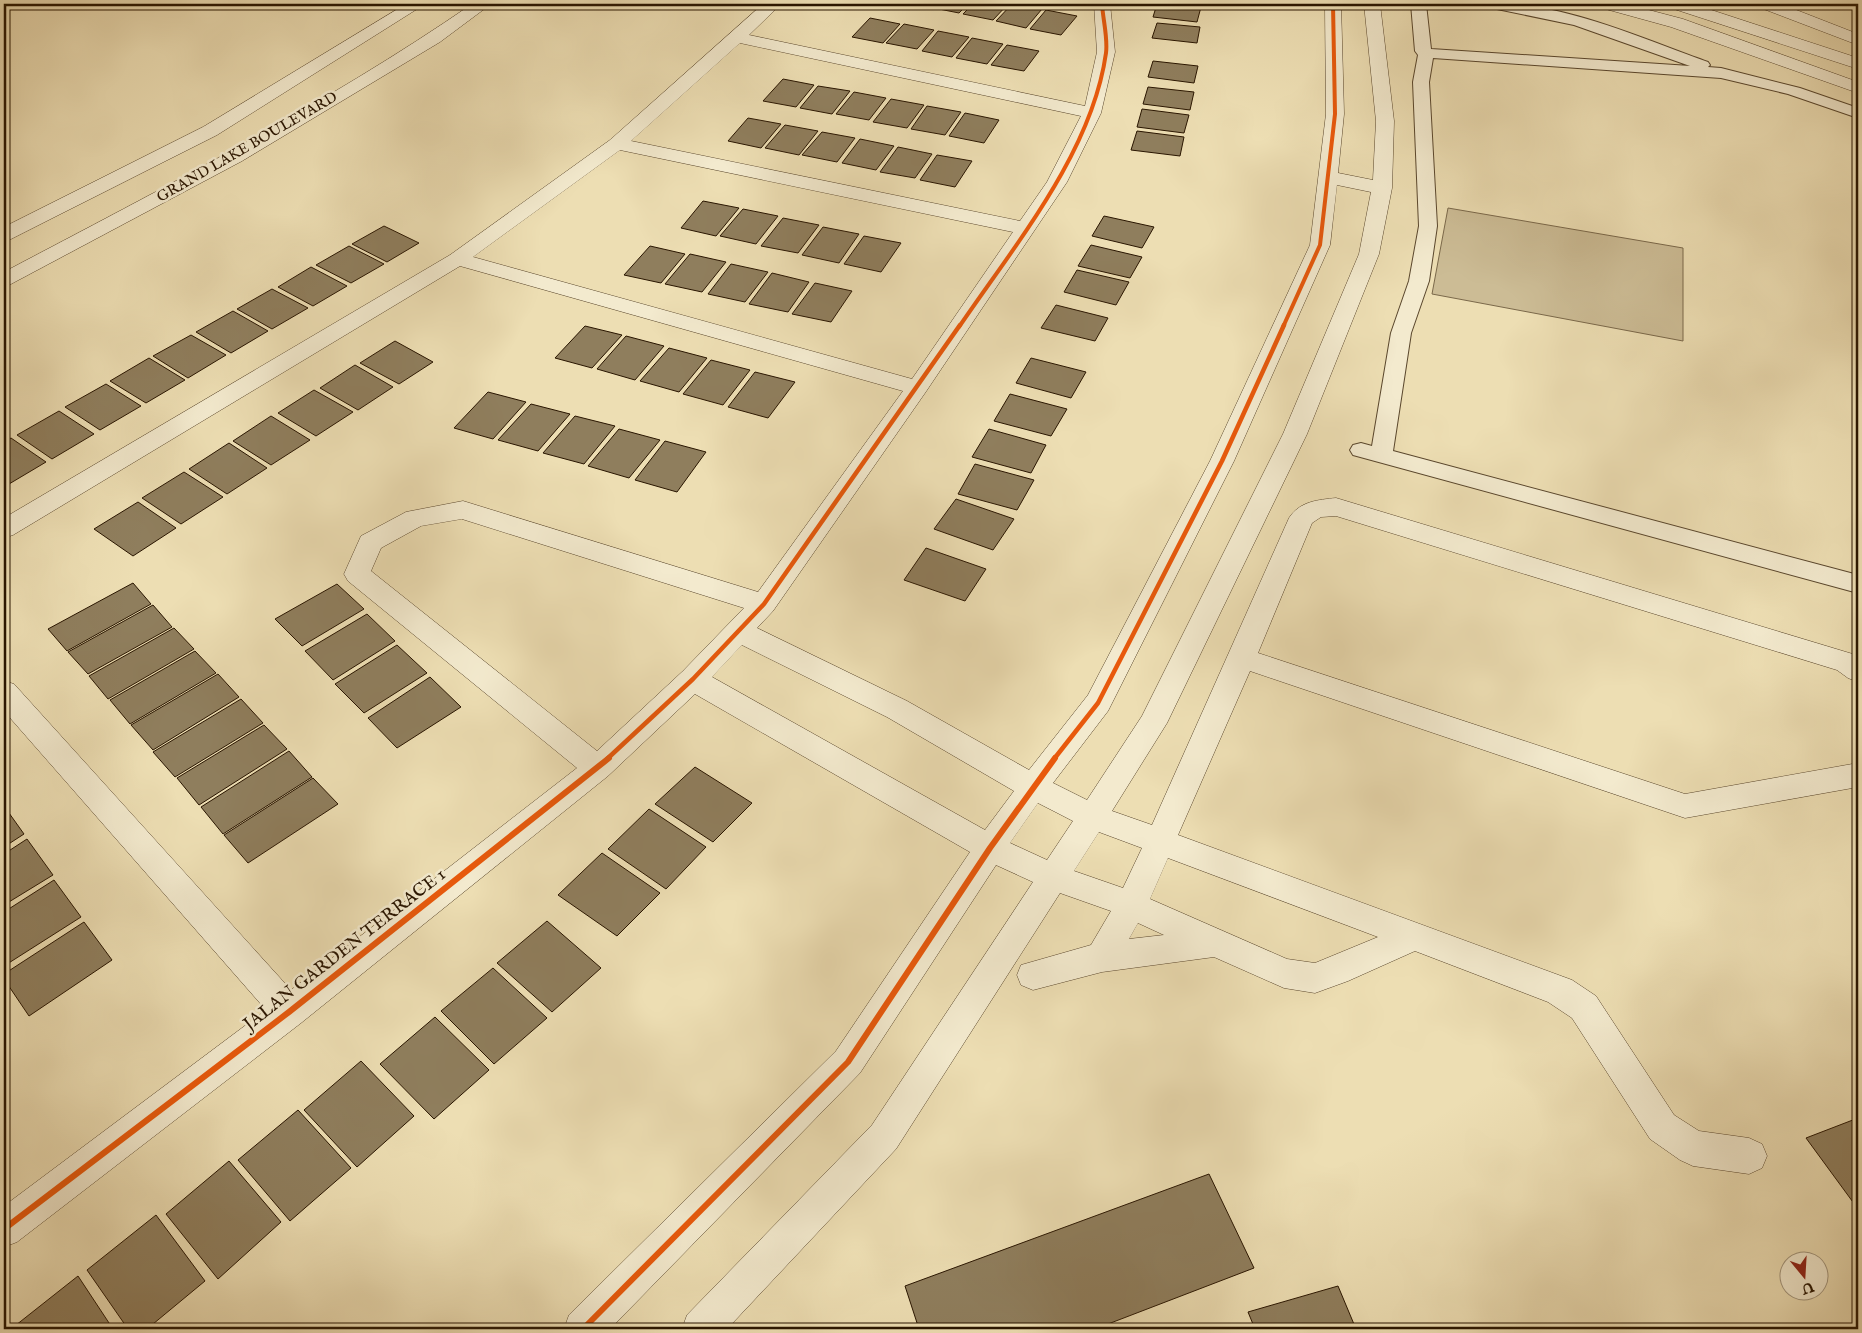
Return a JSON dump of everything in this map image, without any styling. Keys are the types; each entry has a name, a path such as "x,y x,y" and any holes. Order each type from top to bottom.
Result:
{"street":[{"name":"GRAND LAKE BOULEVARD","path":"4,235 210,130 417,4"},
{"name":"GRAND LAKE BOULEVARD","path":"4,280 235,157 434,38 483,4"},
{"path":"4,529 457,259 617,144 773,4"},
{"name":"JALAN GARDEN TERRACE 1","path":"4,1229 289,1012 598,768 693,680 764,604 1027,229 1057,182 1092,113 1106,52 1099,4"},
{"path":"584,1329 848,1062 990,848 1033,787 1098,703 1222,462 1320,245 1335,114 1333,4"},
{"path":"702,1329 884,1137 1153,723 1295,434 1369,254 1382,188 1386,121 1372,4"},
{"path":"1608,4 1677,23 1858,88"},
{"path":"1677,4 1858,64"},
{"path":"1767,4 1858,40"},
{"path":"735,37 1092,113"},
{"path":"617,144 1027,229"},
{"path":"1328,177 1382,188"},
{"path":"457,259 916,388"},
{"path":"1102,957 1131,905 1242,658 1302,518 1315,509 1336,507 1846,662 1858,671"},
{"path":"598,768 358,574 370,542 416,518 463,510 764,604"},
{"path":"738,631 897,709 1033,787 1092,816 1560,991 1584,1007 1662,1127 1693,1148 1749,1156"},
{"path":"1242,658 1685,806 1858,775"},
{"path":"693,680 990,848 1052,876 1131,905 1284,973 1315,978 1336,971 1413,937"},
{"path":"4,692 289,1012"},
{"path":"1033,974 1102,957 1213,943"}],"lane":[{"path":"1418,4 1423,51 1426,53 1421,82 1428,226 1419,281 1401,333 1371,453 1858,584"},
{"path":"1497,4 1583,15 1721,74"},
{"path":"1426,53 1721,74 1794,91 1858,112"}],"shaded area":[{"path":"1448,208 1683,248 1683,341 1432,294"}],"building":[{"path":"932,4 968,4 959,13 929,7"},
{"path":"973,4 1008,4 993,20 963,14"},
{"path":"1012,4 1042,9 1026,28 996,21"},
{"path":"1157,4 1201,7 1197,22 1153,17"},
{"path":"1046,10 1077,16 1061,35 1030,29"},
{"path":"870,18 900,24 883,43 852,37"},
{"path":"1157,23 1200,27 1197,43 1152,38"},
{"path":"904,24 934,30 917,49 886,43"},
{"path":"938,31 969,37 952,57 922,51"},
{"path":"972,38 1003,44 987,64 956,58"},
{"path":"1007,45 1039,51 1024,71 991,65"},
{"path":"1153,61 1198,66 1194,83 1148,77"},
{"path":"783,79 814,85 796,107 763,101"},
{"path":"818,86 850,91 832,114 800,108"},
{"path":"1148,87 1194,92 1190,110 1143,104"},
{"path":"854,92 886,98 869,120 836,114"},
{"path":"891,99 924,105 907,128 873,122"},
{"path":"927,106 961,112 945,135 911,129"},
{"path":"1142,109 1189,115 1184,133 1137,127"},
{"path":"965,113 999,120 984,143 949,136"},
{"path":"748,118 781,124 761,148 728,141"},
{"path":"785,125 818,131 799,155 765,148"},
{"path":"1137,131 1184,137 1180,156 1131,150"},
{"path":"822,132 855,138 837,162 802,155"},
{"path":"860,139 894,146 876,170 842,163"},
{"path":"898,147 932,154 915,178 880,172"},
{"path":"937,155 972,161 955,187 920,180"},
{"path":"703,201 739,208 716,236 681,228"},
{"path":"743,209 778,216 756,244 720,236"},
{"path":"1104,216 1154,227 1142,248 1092,236"},
{"path":"783,218 819,225 798,253 761,246"},
{"path":"384,226 419,243 387,262 352,244"},
{"path":"823,227 859,234 839,263 802,255"},
{"path":"864,236 901,243 881,272 844,264"},
{"path":"1091,245 1142,257 1130,278 1078,266"},
{"path":"349,246 384,264 351,283 316,265"},
{"path":"650,246 685,254 661,283 624,275"},
{"path":"690,254 726,262 702,292 665,284"},
{"path":"731,264 768,272 745,302 708,294"},
{"path":"311,267 347,286 313,306 278,287"},
{"path":"1077,270 1129,282 1116,305 1064,292"},
{"path":"772,273 809,282 788,312 749,304"},
{"path":"815,283 852,291 831,322 792,314"},
{"path":"272,289 308,308 272,329 237,309"},
{"path":"1056,305 1108,318 1095,341 1041,328"},
{"path":"233,311 268,331 231,353 196,332"},
{"path":"585,326 622,335 592,368 555,358"},
{"path":"191,335 226,355 188,378 153,356"},
{"path":"626,336 664,346 635,380 597,369"},
{"path":"395,341 433,362 399,384 360,363"},
{"path":"669,348 707,358 679,392 640,381"},
{"path":"149,358 185,380 146,403 110,381"},
{"path":"1031,358 1086,372 1071,398 1016,383"},
{"path":"711,360 750,370 723,405 683,394"},
{"path":"355,365 393,387 358,410 320,388"},
{"path":"755,372 795,382 768,418 728,407"},
{"path":"106,384 141,406 100,430 65,407"},
{"path":"314,390 353,412 316,436 278,413"},
{"path":"488,392 526,402 493,439 454,428"},
{"path":"1010,394 1067,409 1051,436 994,421"},
{"path":"531,404 570,414 538,451 498,440"},
{"path":"59,411 94,434 52,459 17,435"},
{"path":"271,416 310,440 271,465 233,441"},
{"path":"575,416 615,426 584,464 543,453"},
{"path":"619,429 660,440 629,478 588,466"},
{"path":"989,429 1046,445 1031,473 972,457"},
{"path":"11,438 46,462 4,487 4,442"},
{"path":"665,441 706,452 677,492 635,480"},
{"path":"229,443 267,468 227,494 189,469"},
{"path":"975,464 1034,480 1017,510 958,494"},
{"path":"184,472 223,497 181,524 142,498"},
{"path":"956,499 1014,519 993,550 934,529"},
{"path":"138,502 176,528 133,556 94,529"},
{"path":"926,548 986,569 965,601 904,580"},
{"path":"133,583 151,604 67,651 48,629"},
{"path":"337,584 364,609 302,646 275,619"},
{"path":"153,605 172,627 88,674 68,652"},
{"path":"367,614 395,641 333,680 305,651"},
{"path":"174,628 194,649 108,699 89,676"},
{"path":"397,645 427,673 364,713 335,684"},
{"path":"195,651 216,673 130,724 110,700"},
{"path":"218,674 239,697 153,750 131,725"},
{"path":"430,677 461,707 397,748 368,718"},
{"path":"241,699 263,723 175,777 153,752"},
{"path":"264,725 287,749 199,805 177,778"},
{"path":"289,751 312,777 223,834 201,807"},
{"path":"695,767 752,803 713,842 655,804"},
{"path":"313,778 338,804 248,863 224,835"},
{"path":"4,806 24,834 4,847"},
{"path":"649,809 706,847 666,889 608,849"},
{"path":"27,839 53,875 4,905 4,854"},
{"path":"602,853 660,893 617,936 558,895"},
{"path":"54,880 81,917 4,966 4,912"},
{"path":"547,921 601,968 552,1012 497,963"},
{"path":"84,922 112,960 29,1016 4,979 4,974"},
{"path":"493,968 547,1018 494,1064 441,1011"},
{"path":"435,1017 489,1070 434,1119 380,1064"},
{"path":"361,1061 414,1116 357,1167 304,1110"},
{"path":"298,1110 351,1168 290,1221 238,1160"},
{"path":"1858,1118 1858,1209 1806,1138"},
{"path":"229,1161 281,1222 218,1279 166,1214"},
{"path":"1209,1174 1254,1268 1095,1329 919,1329 905,1286"},
{"path":"156,1215 205,1281 147,1329 128,1329 87,1270"},
{"path":"78,1276 113,1329 11,1329"},
{"path":"1338,1286 1356,1329 1255,1329 1248,1312"}],"cycle path":[{"path":"4,1229 289,1012 598,768 693,679 764,604 917,388 1057,182 1092,113 1106,52 1102,4"},
{"path":"583,1329 848,1062 990,848 1033,787 1098,703 1222,461 1320,245 1335,114 1333,4"}]}
